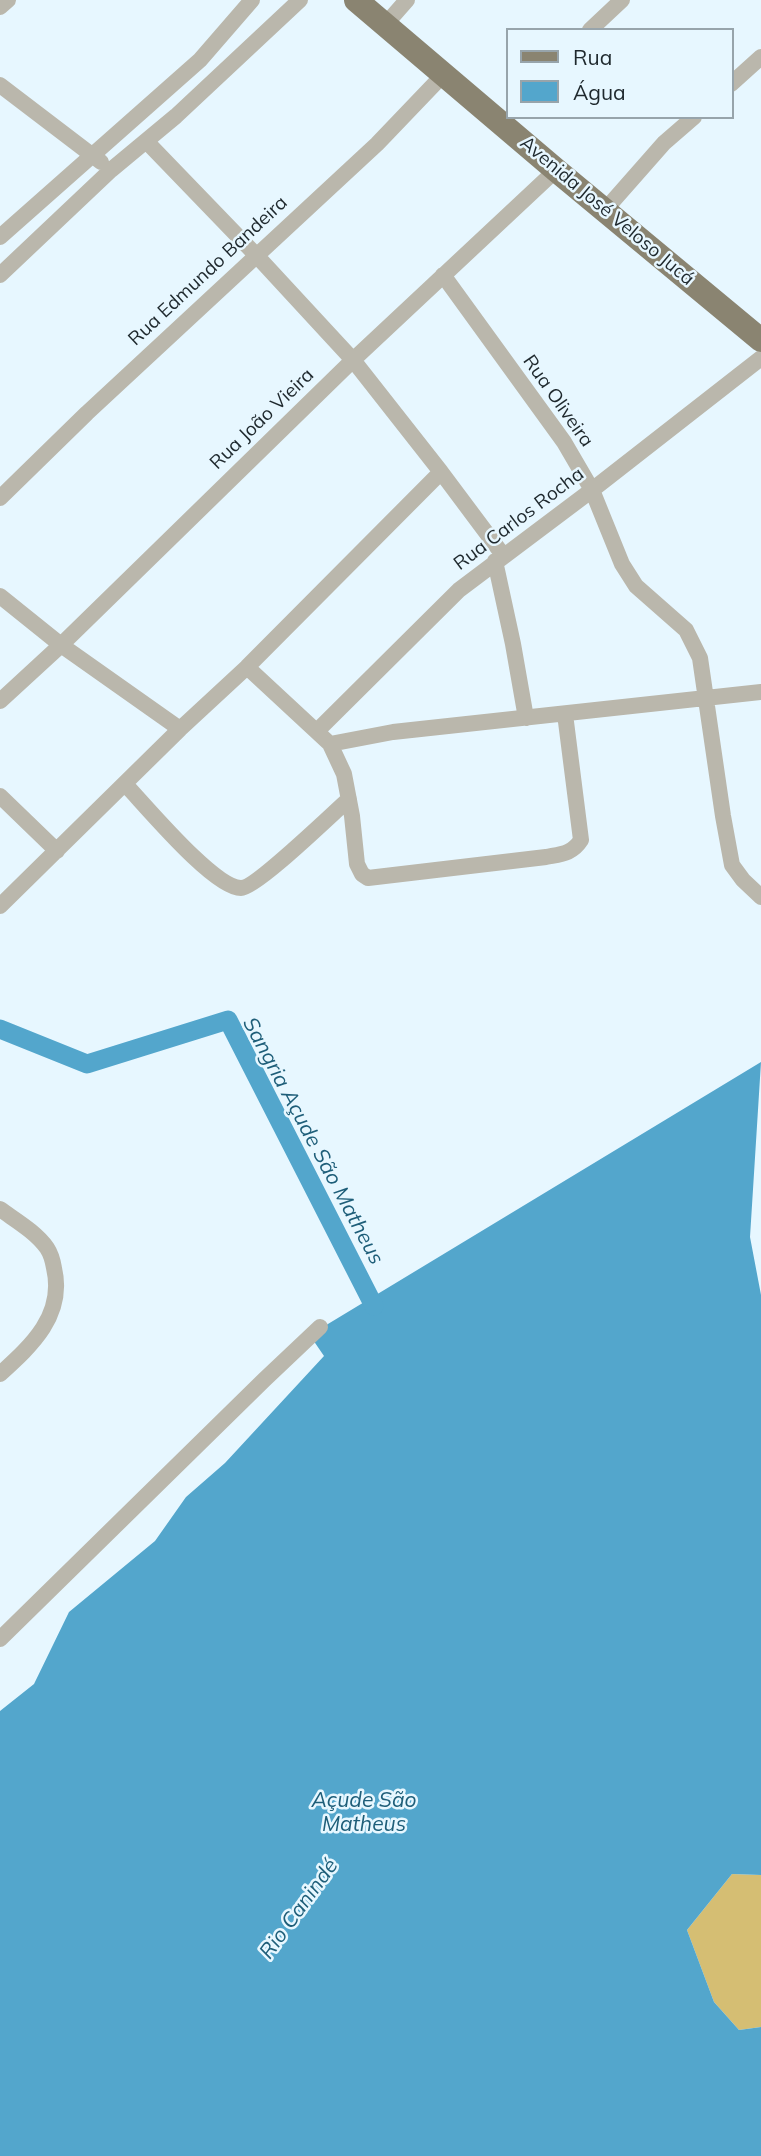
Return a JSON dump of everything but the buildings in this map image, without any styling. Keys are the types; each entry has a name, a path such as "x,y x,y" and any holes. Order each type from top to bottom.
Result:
{"main road":[{"name":"Avenida José Veloso Jucá","path":"356,0 444,74 502,113"},
{"name":"Avenida José Veloso Jucá","path":"508,119 556,170 761,340"}],"street":[{"path":"0,7 8,0"},
{"path":"0,237 200,60 252,0"},
{"path":"0,275 111,170 176,116 300,0"},
{"path":"385,26 407,0"},
{"path":"592,28 621,0"},
{"path":"733,82 761,57"},
{"name":"Rua Edmundo Bandeira","path":"0,498 87,413 377,144 444,74"},
{"path":"0,85 111,170"},
{"path":"606,210 664,144 692,119"},
{"path":"146,141 352,360 441,472 499,558 526,718"},
{"name":"Rua João Vieira","path":"0,701 61,645 352,360 556,170"},
{"name":"Rua Oliveira","path":"443,275 564,442 592,490 622,564 636,586 686,630 693,641 700,658 732,865 761,897"},
{"name":"Rua Carlos Rocha","path":"317,731 459,590 761,358"},
{"path":"0,906 247,667 441,472"},
{"path":"0,596 61,645 180,729"},
{"path":"247,667 330,744 344,774 357,864 362,874 368,878 568,853 575,848 580,840 565,714"},
{"path":"330,744 393,732 761,692"},
{"path":"125,784 210,873 241,888 249,886 265,874 349,799"},
{"path":"0,796 57,850"},
{"path":"0,1209 47,1248 57,1281 57,1294 48,1322 0,1374"},
{"path":"0,1639 320,1327"}],"shaded area":[{"path":"732,1874 761,1875 761,2027 739,2030 714,2002 687,1930"}],"water":[{"name":"Açude São Matheus","path":"761,1062 750,1237 761,1295 761,1875 732,1874 687,1930 714,2002 739,2030 761,2027 761,2156 0,2156 0,1711 34,1684 69,1612 155,1541 186,1497 225,1463 324,1356 311,1337 323,1327"}],"waterway":[{"name":"Sangria Açude São Matheus","path":"0,1029 87,1064 228,1020 374,1306"}],"water label":[{"name":"Rio Canindé","path":"299,1909"}]}
